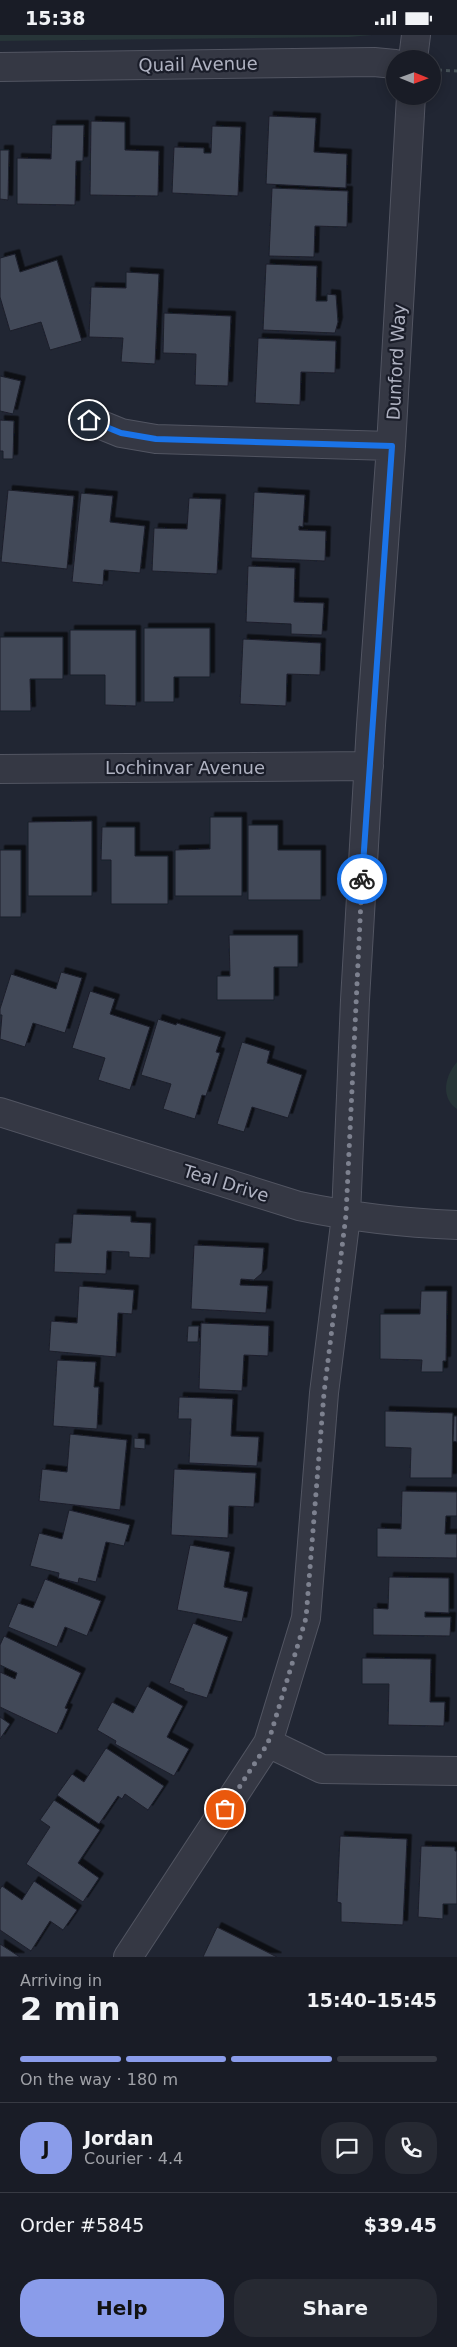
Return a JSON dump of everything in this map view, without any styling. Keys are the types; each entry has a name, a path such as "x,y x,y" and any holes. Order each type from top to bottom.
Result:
{"street":[{"path":"414,50 416,35"},
{"name":"Quail Avenue","path":"0,67 386,63"},
{"name":"Dunford Way","path":"128,1957 268,1743 306,1618 324,1393 346,1215 355,1000 369,766 392,446 411,105"},
{"path":"89,420 121,433 156,439 392,446"},
{"name":"Lochinvar Avenue","path":"0,769 369,766"},
{"name":"Teal Drive","path":"0,1112 299,1206 346,1215 407,1223 457,1225"},
{"path":"268,1743 322,1769 457,1771"}],"path":[{"path":"441,70 457,71"}],"shaded area":[{"path":"0,35 372,35 349,37 0,41"},
{"path":"457,1062 457,1109 448,1099 446,1086 447,1080"}],"building":[{"path":"269,116 316,118 314,152 347,154 346,188 266,184"},
{"path":"91,121 125,122 125,150 159,151 158,196 90,195"},
{"path":"52,125 84,125 83,161 76,161 75,205 17,204 17,158 51,159"},
{"path":"212,126 241,127 238,196 172,193 174,147 204,148 204,153 211,153"},
{"path":"0,150 9,150 8,200 0,199"},
{"path":"272,188 348,191 347,227 315,226 314,257 269,256"},
{"path":"15,254 20,272 57,260 82,341 50,350 41,322 10,331 0,297 0,258"},
{"path":"266,264 317,266 316,301 327,301 327,294 336,295 338,322 335,333 263,330"},
{"path":"126,272 159,274 155,364 121,362 123,338 89,337 91,287 126,288"},
{"path":"164,313 231,316 228,386 195,385 196,354 163,353"},
{"path":"258,338 336,341 335,373 301,372 300,405 255,403"},
{"path":"0,376 21,381 13,414 0,411"},
{"path":"0,420 14,421 13,459 3,459 3,451 0,451"},
{"path":"8,490 74,496 67,569 1,562"},
{"path":"254,492 305,495 303,527 299,526 299,530 326,531 325,561 251,558"},
{"path":"81,493 113,496 110,522 145,526 140,573 104,570 103,585 72,582"},
{"path":"189,498 221,499 217,574 152,571 154,528 187,529"},
{"path":"248,566 295,568 294,602 324,603 322,635 291,634 291,624 246,622"},
{"path":"144,628 210,628 210,677 174,677 174,702 144,702"},
{"path":"70,630 136,630 136,706 105,705 105,675 70,675"},
{"path":"0,637 63,637 63,679 30,679 31,711 0,711"},
{"path":"243,639 321,643 320,675 287,674 286,706 240,704"},
{"path":"210,817 242,817 242,896 175,896 175,850 210,849"},
{"path":"92,821 92,896 28,896 28,822"},
{"path":"248,825 278,825 278,850 321,850 321,900 248,900"},
{"path":"102,827 135,827 135,856 168,856 168,904 111,904 111,860 101,860"},
{"path":"0,850 21,850 21,917 0,917"},
{"path":"229,935 298,935 298,967 274,967 274,1000 217,1000 217,976 230,976"},
{"path":"61,972 82,978 65,1033 33,1023 25,1047 0,1039 2,1015 0,1015 0,1009 11,974 56,989"},
{"path":"90,991 115,999 110,1014 150,1027 130,1090 98,1080 105,1058 72,1048"},
{"path":"158,1019 221,1037 216,1052 220,1053 206,1096 202,1095 195,1119 163,1109 171,1084 141,1075"},
{"path":"242,1042 270,1051 267,1063 302,1075 288,1118 252,1107 244,1132 217,1124"},
{"path":"73,1214 131,1216 131,1222 151,1223 150,1258 129,1257 129,1252 107,1251 106,1274 54,1272 55,1243 71,1243"},
{"path":"194,1245 264,1248 262,1273 254,1280 241,1279 240,1285 268,1286 266,1313 191,1309"},
{"path":"79,1286 134,1290 132,1314 118,1313 116,1357 49,1351 51,1321 77,1323"},
{"path":"421,1291 447,1291 446,1361 443,1361 443,1372 421,1372 422,1360 380,1359 380,1314 420,1314"},
{"path":"201,1323 269,1326 268,1356 244,1355 242,1391 199,1389"},
{"path":"188,1326 199,1326 198,1342 187,1342"},
{"path":"57,1360 96,1362 94,1387 99,1387 97,1429 53,1426"},
{"path":"179,1397 233,1399 231,1436 259,1437 257,1466 189,1463 191,1419 178,1419"},
{"path":"385,1411 453,1413 452,1478 410,1478 411,1448 385,1447"},
{"path":"454,1416 457,1416 457,1442 453,1441"},
{"path":"70,1434 127,1440 120,1510 39,1501 42,1469 67,1472"},
{"path":"134,1438 145,1439 145,1449 134,1448"},
{"path":"174,1469 256,1473 254,1507 229,1506 228,1538 171,1535"},
{"path":"402,1491 457,1492 457,1516 446,1516 445,1534 457,1534 457,1558 377,1557 377,1528 401,1529"},
{"path":"69,1510 130,1525 124,1546 106,1542 96,1582 79,1578 78,1583 58,1578 59,1573 30,1566 39,1533 62,1539"},
{"path":"190,1545 230,1552 224,1587 248,1592 242,1622 177,1610"},
{"path":"389,1577 449,1578 449,1613 425,1612 425,1617 451,1617 450,1636 373,1635 373,1608 388,1609"},
{"path":"45,1579 101,1601 87,1636 65,1627 57,1647 8,1627 18,1603 33,1608"},
{"path":"193,1623 228,1637 207,1698 184,1691 184,1689 169,1683"},
{"path":"4,1636 81,1673 65,1708 68,1709 57,1734 0,1707 0,1672 15,1679 17,1673 0,1665 0,1645"},
{"path":"362,1658 431,1659 430,1702 445,1702 444,1726 388,1725 389,1684 362,1684"},
{"path":"147,1686 183,1706 167,1737 189,1749 174,1776 115,1744 116,1741 97,1730 112,1702 133,1713"},
{"path":"0,1717 10,1724 0,1739"},
{"path":"106,1748 164,1786 148,1810 125,1794 122,1799 118,1796 99,1824 57,1795 72,1774 84,1782"},
{"path":"54,1800 100,1830 78,1863 99,1878 83,1902 26,1864 50,1827 40,1820"},
{"path":"340,1836 407,1839 403,1925 341,1922 341,1903 337,1902"},
{"path":"421,1846 455,1847 455,1851 457,1851 457,1904 443,1904 443,1919 418,1917"},
{"path":"34,1881 77,1910 63,1930 50,1921 31,1951 0,1930 0,1889 2,1886 22,1900"},
{"path":"217,1927 277,1957 203,1957"},
{"path":"0,1944 20,1957 0,1957"}],"way so far":[{"path":"225,1809 268,1743 306,1618 324,1393 346,1215 362,879"}],"route":[{"path":"89,420 121,433 156,439 392,446 371,725 362,879"}]}
